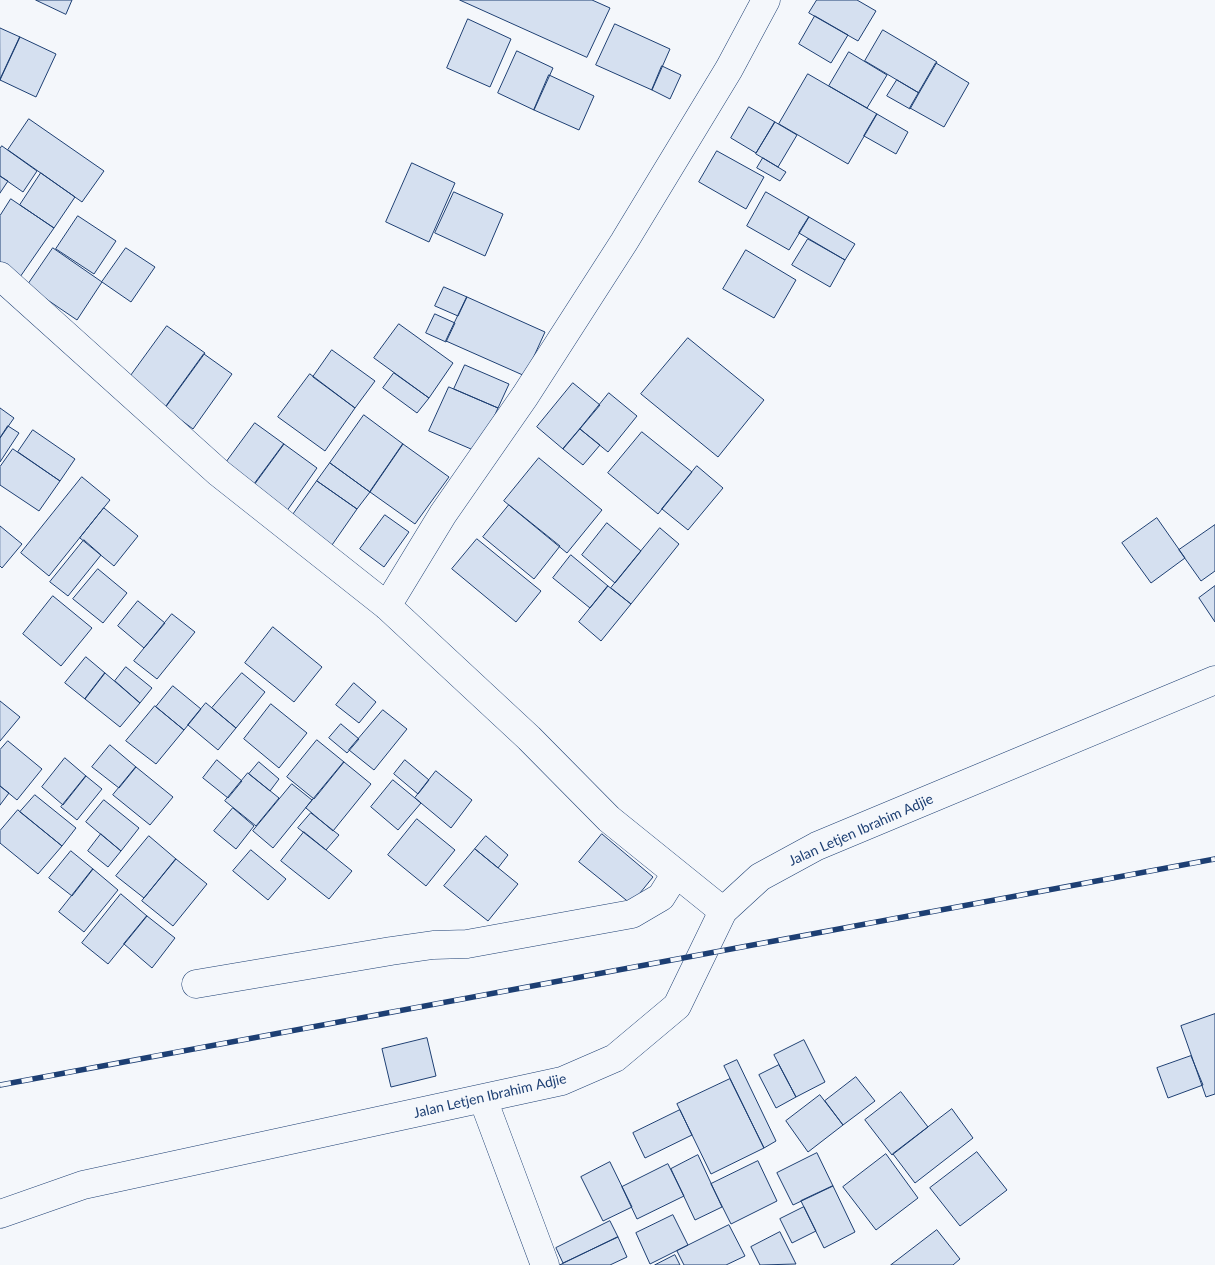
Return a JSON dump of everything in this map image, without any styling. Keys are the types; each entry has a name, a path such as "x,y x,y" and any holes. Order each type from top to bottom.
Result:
{"main road":[{"path":"387,606 443,514 525,396 624,242 729,69 766,0"},
{"path":"0,276 219,473 387,606 529,738 609,819 723,911"},
{"name":"Jalan Letjen Ibrahim Adjie","path":"0,1214 84,1185 562,1081 615,1058 677,1006 723,911 760,877 817,846 1215,680"},
{"path":"196,984 391,950 433,945 467,944 632,914 661,897 676,873"},
{"path":"483,1099 544,1265"}],"building":[{"path":"36,0 72,0 66,14"},
{"path":"460,0 592,0 610,8 587,57"},
{"path":"817,0 857,0 876,11 858,41 809,13"},
{"path":"815,16 848,35 831,63 799,44"},
{"path":"468,19 511,39 490,87 447,68"},
{"path":"615,24 670,49 652,90 596,65"},
{"path":"0,28 20,37 0,80"},
{"path":"883,30 937,62 919,93 865,61"},
{"path":"20,37 56,54 36,97 0,80"},
{"path":"517,51 553,68 534,110 498,93"},
{"path":"849,52 887,75 867,108 829,86"},
{"path":"936,63 969,83 944,127 910,108"},
{"path":"662,66 681,75 670,99 652,90"},
{"path":"808,74 877,114 848,164 779,124"},
{"path":"549,75 594,96 579,130 534,110"},
{"path":"897,80 919,93 910,109 887,96"},
{"path":"749,107 775,122 756,153 731,138"},
{"path":"877,114 908,132 896,154 864,136"},
{"path":"29,119 104,171 82,202 8,150"},
{"path":"775,122 797,135 778,167 756,154"},
{"path":"2,146 37,171 23,192 0,176 0,149"},
{"path":"717,151 764,177 746,209 699,182"},
{"path":"763,158 786,172 780,181 757,168"},
{"path":"412,163 455,183 429,242 386,222"},
{"path":"41,173 75,197 54,228 20,205"},
{"path":"0,176 8,181 0,193"},
{"path":"454,192 503,214 485,256 435,233"},
{"path":"766,192 809,217 789,250 747,226"},
{"path":"11,199 54,228 20,277 0,264 0,216"},
{"path":"78,216 116,241 94,274 56,249"},
{"path":"809,217 855,244 845,260 799,233"},
{"path":"808,239 845,260 830,287 792,265"},
{"path":"53,248 102,282 77,320 27,286"},
{"path":"126,248 155,267 131,302 102,282"},
{"path":"746,250 796,280 774,318 723,289"},
{"path":"444,287 467,297 458,316 435,306"},
{"path":"467,297 545,332 525,376 446,341"},
{"path":"435,314 455,323 446,342 426,333"},
{"path":"399,324 453,363 429,398 374,358"},
{"path":"167,326 205,353 165,408 127,381"},
{"path":"688,338 764,400 718,457 641,394"},
{"path":"332,350 375,381 355,408 313,377"},
{"path":"204,354 232,374 193,429 165,408"},
{"path":"465,365 509,384 498,408 454,389"},
{"path":"394,373 429,398 417,413 383,388"},
{"path":"310,374 355,408 325,451 278,417"},
{"path":"573,383 600,405 563,449 537,427"},
{"path":"449,387 498,408 478,452 429,431"},
{"path":"609,393 637,416 608,452 580,429"},
{"path":"0,408 14,418 0,438"},
{"path":"364,415 403,444 370,492 330,463"},
{"path":"255,423 284,444 254,485 225,464"},
{"path":"8,426 19,433 0,462 0,438"},
{"path":"580,429 600,445 583,465 563,449"},
{"path":"33,430 75,459 60,481 18,452"},
{"path":"642,432 692,472 658,514 608,473"},
{"path":"284,444 317,468 284,515 250,490"},
{"path":"403,444 449,477 415,524 370,492"},
{"path":"13,449 60,481 39,511 0,485 0,467"},
{"path":"539,458 602,510 567,553 504,501"},
{"path":"330,463 370,492 357,509 317,481"},
{"path":"697,466 723,488 688,530 662,509"},
{"path":"82,477 110,500 49,576 21,553"},
{"path":"317,481 357,509 332,545 292,516"},
{"path":"509,505 560,546 534,579 483,537"},
{"path":"104,508 138,536 114,566 80,538"},
{"path":"385,515 409,532 384,567 360,549"},
{"path":"1157,518 1185,558 1151,583 1122,543"},
{"path":"607,523 641,551 615,583 582,555"},
{"path":"1215,525 1215,571 1201,581 1179,550"},
{"path":"0,526 22,544 2,568 0,566"},
{"path":"660,528 679,544 631,604 611,588"},
{"path":"477,539 541,591 516,622 452,569"},
{"path":"84,540 101,555 68,596 50,582"},
{"path":"571,555 608,586 590,608 553,578"},
{"path":"98,569 127,593 103,623 73,599"},
{"path":"608,586 631,604 601,641 579,622"},
{"path":"1215,586 1215,622 1199,598"},
{"path":"53,596 92,628 61,666 23,634"},
{"path":"138,601 165,623 144,648 118,626"},
{"path":"172,614 195,632 157,679 134,661"},
{"path":"273,627 322,667 294,702 245,663"},
{"path":"86,657 105,673 85,699 65,683"},
{"path":"126,667 152,688 140,703 115,681"},
{"path":"105,673 140,703 120,727 85,699"},
{"path":"242,673 265,692 236,728 212,708"},
{"path":"354,683 376,702 359,723 336,705"},
{"path":"173,686 201,709 184,730 156,707"},
{"path":"0,701 20,717 0,741"},
{"path":"206,703 236,728 218,750 188,725"},
{"path":"271,704 307,733 279,768 244,739"},
{"path":"155,706 184,730 156,764 126,741"},
{"path":"383,710 407,729 374,770 349,750"},
{"path":"341,724 359,739 347,753 329,738"},
{"path":"317,740 344,762 314,799 287,777"},
{"path":"8,741 42,769 17,800 0,786 0,750"},
{"path":"110,745 136,767 119,788 92,767"},
{"path":"65,758 86,776 63,805 42,787"},
{"path":"217,760 242,781 228,798 203,778"},
{"path":"405,760 429,780 418,794 394,774"},
{"path":"259,762 279,779 270,791 249,774"},
{"path":"344,762 371,784 333,831 306,808"},
{"path":"136,767 173,797 150,825 113,795"},
{"path":"436,771 472,800 451,828 415,798"},
{"path":"248,773 279,798 256,826 225,801"},
{"path":"86,776 102,789 77,820 61,807"},
{"path":"393,780 421,803 398,830 371,807"},
{"path":"292,784 312,800 273,848 253,831"},
{"path":"0,786 9,793 0,805"},
{"path":"35,795 76,828 62,846 20,812"},
{"path":"104,800 139,828 121,851 86,822"},
{"path":"233,808 254,826 236,849 214,831"},
{"path":"18,810 62,846 38,874 0,843 0,831"},
{"path":"311,813 339,835 326,850 298,828"},
{"path":"417,819 455,850 426,886 388,855"},
{"path":"304,832 352,871 329,899 281,861"},
{"path":"101,834 121,851 108,867 88,851"},
{"path":"602,834 653,877 631,904 579,862"},
{"path":"149,836 176,859 144,898 116,876"},
{"path":"486,836 508,855 498,868 475,849"},
{"path":"475,849 518,884 488,921 444,886"},
{"path":"251,850 286,879 268,900 233,871"},
{"path":"71,851 93,869 72,896 49,878"},
{"path":"176,859 207,884 173,926 142,901"},
{"path":"93,869 118,890 84,932 59,912"},
{"path":"121,894 147,916 108,964 82,943"},
{"path":"147,916 175,938 152,968 124,944"},
{"path":"1215,1014 1215,1094 1206,1097 1181,1026"},
{"path":"427,1038 436,1076 391,1087 382,1049"},
{"path":"804,1040 825,1082 796,1097 774,1055"},
{"path":"1191,1056 1203,1085 1168,1098 1157,1068"},
{"path":"737,1060 776,1141 764,1148 724,1066"},
{"path":"779,1065 796,1097 776,1108 759,1075"},
{"path":"856,1077 875,1101 843,1125 825,1101"},
{"path":"730,1079 764,1148 711,1174 677,1104"},
{"path":"901,1092 928,1127 892,1155 865,1120"},
{"path":"820,1095 843,1125 808,1152 786,1121"},
{"path":"952,1109 973,1138 915,1183 893,1154"},
{"path":"680,1110 692,1135 645,1158 633,1133"},
{"path":"977,1152 1007,1190 960,1226 930,1188"},
{"path":"817,1153 833,1186 793,1205 777,1173"},
{"path":"886,1154 918,1198 876,1230 843,1187"},
{"path":"698,1155 722,1207 695,1220 671,1169"},
{"path":"758,1161 777,1201 731,1224 711,1184"},
{"path":"610,1162 632,1207 603,1221 581,1177"},
{"path":"668,1164 684,1196 637,1219 622,1187"},
{"path":"833,1186 855,1232 824,1248 801,1201"},
{"path":"804,1207 816,1231 792,1243 780,1219"},
{"path":"673,1215 688,1245 650,1264 636,1233"},
{"path":"610,1221 618,1237 563,1263 556,1248"},
{"path":"729,1225 745,1256 726,1265 684,1265 677,1251"},
{"path":"937,1230 960,1259 953,1265 891,1265"},
{"path":"780,1232 796,1264 760,1265 751,1247"},
{"path":"618,1237 627,1257 610,1265 560,1265"},
{"path":"675,1255 680,1265 655,1265"}],"railway":[{"path":"0,1085 1215,859"}]}
